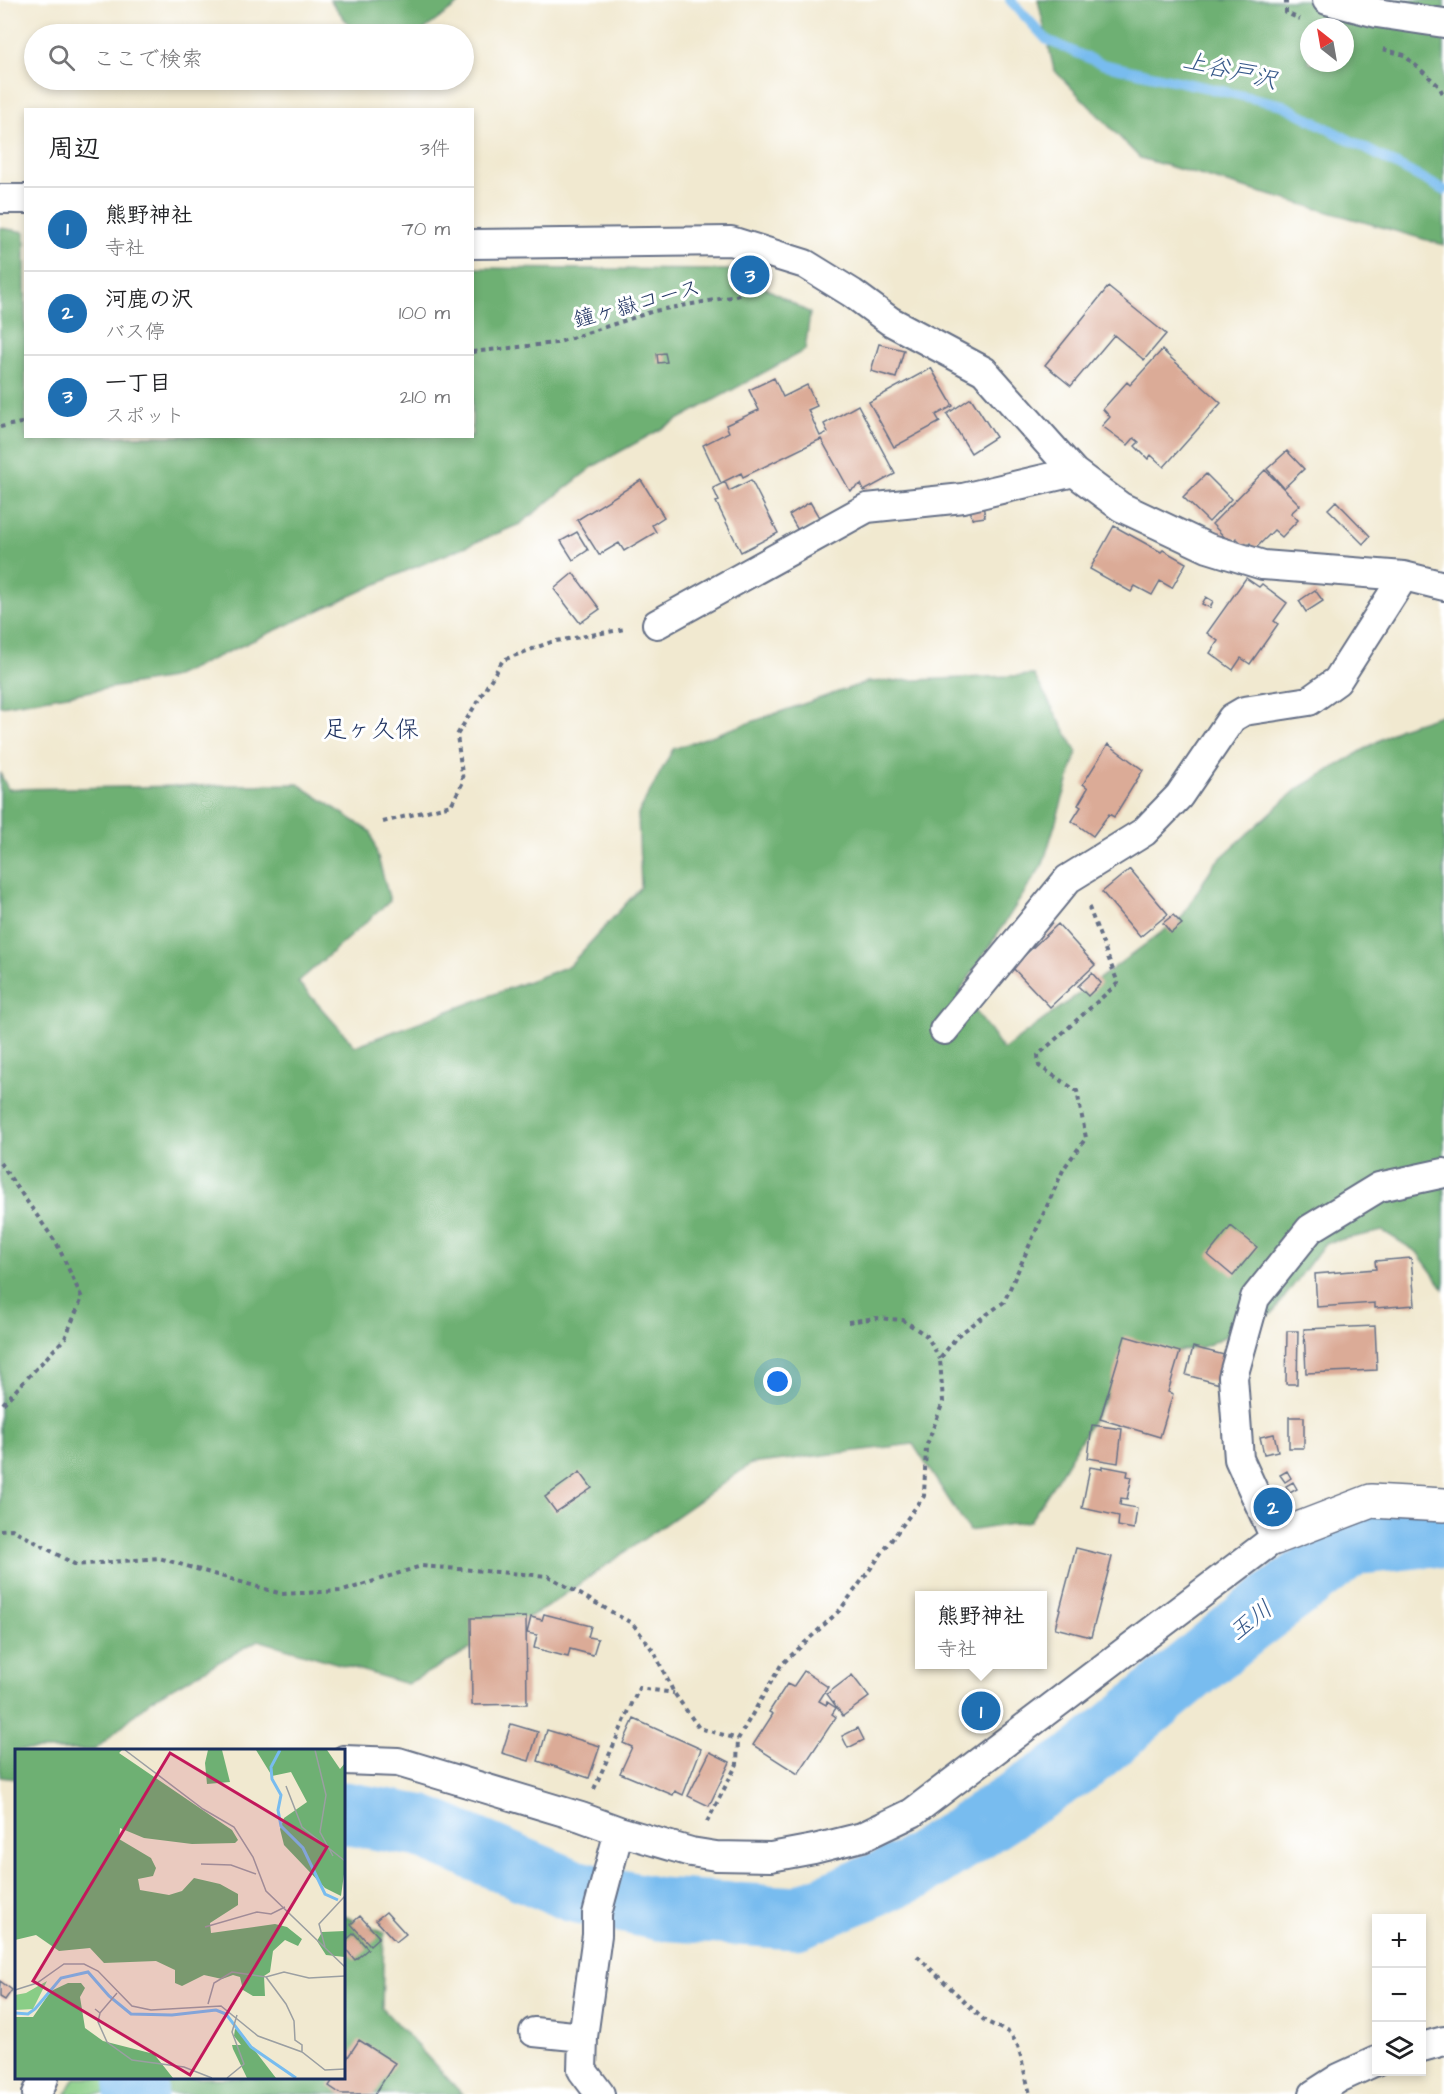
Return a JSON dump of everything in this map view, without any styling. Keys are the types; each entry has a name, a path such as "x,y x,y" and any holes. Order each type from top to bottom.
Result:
{"street":[{"path":"1327,0 1377,13 1444,23"},
{"path":"0,199 24,199"},
{"path":"474,244 730,241 805,264 852,293 890,321 984,371 1074,472 1121,507 1208,548 1263,565 1404,576 1444,585"},
{"path":"657,624 867,508 963,498 1074,472"},
{"path":"944,1030 1068,879 1143,832 1179,796 1232,718 1244,711 1309,701 1336,681 1404,576"},
{"path":"1275,1538 1239,1459 1233,1377 1256,1298 1310,1229 1379,1187 1444,1173"},
{"path":"345,1760 398,1762 581,1817 619,1831 691,1852 716,1856 771,1857 862,1837 912,1812 1275,1538 1371,1501 1444,1505"},
{"path":"600,2094 582,2070 583,2037 597,1935 597,1914 619,1831"},
{"path":"534,2032 583,2037"},
{"path":"1426,2047 1444,2040"},
{"path":"1314,2094 1339,2078 1372,2063"},
{"path":"37,2094 44,2079"}],"path":[{"path":"1286,0 1286,13 1300,19"},
{"path":"1375,46 1404,55 1439,86 1444,96"},
{"name":"鐘ヶ嶽コース","path":"474,352 556,343 654,311 736,296 805,264"},
{"path":"0,427 24,422"},
{"path":"383,822 451,806 463,782 457,735 502,660 550,642 657,624"},
{"path":"940,1359 957,1336 1004,1302 1064,1168 1086,1138 1077,1091 1039,1066 1038,1055 1119,983 1076,874"},
{"path":"0,1163 57,1244 82,1298 65,1338 0,1407"},
{"path":"691,1852 737,1764 738,1739 781,1665 840,1610 924,1496 926,1447 943,1402 940,1359 927,1336 903,1320 876,1318 848,1322"},
{"path":"0,1530 12,1529 76,1565 159,1558 282,1594 343,1591 421,1566 548,1576 633,1624 654,1652 674,1693 699,1728 738,1739"},
{"path":"581,1817 639,1688 674,1693"},
{"path":"917,1956 985,2021 1010,2033 1018,2046 1030,2094"}],"green space":[{"path":"330,0 464,0 432,24 348,24"},
{"path":"1038,0 1444,0 1444,245 1140,158 1054,70"},
{"path":"0,228 24,232 24,438 474,438 474,268 734,270 810,313 805,350 594,466 520,524 401,573 171,678 0,706"},
{"path":"1034,675 1077,752 1043,864 961,990 1003,1050 1182,917 1214,864 1296,790 1400,728 1444,714 1444,1289 1417,1252 1383,1231 1325,1243 1272,1314 1203,1347 1129,1359 1030,1521 969,1531 913,1444 751,1464 545,1608 407,1684 258,1640 151,1700 96,1749 15,1749 15,1779 0,1777 0,773 8,789 298,784 371,832 390,901 298,982 355,1046 569,966 641,887 638,814 673,749 867,682"},
{"path":"345,1916 384,1933 382,2008 462,2094 164,2094 164,2089 170,2079 345,2079"},
{"path":"74,2079 121,2079 123,2083 122,2094 66,2094"}],"building":[{"path":"1108,287 1166,334 1144,360 1114,335 1071,386 1045,365"},
{"path":"879,344 904,350 896,378 871,371"},
{"path":"1162,350 1221,403 1164,467 1151,455 1148,459 1135,446 1139,442 1134,438 1128,445 1102,426 1110,417 1103,409 1127,382 1130,385"},
{"path":"665,353 667,362 658,363 657,354"},
{"path":"931,368 953,406 936,415 940,422 894,447 869,402"},
{"path":"774,378 783,397 807,385 817,406 808,410 820,436 828,432 824,424 858,405 895,474 864,491 861,484 850,491 821,439 743,477 741,473 721,483 703,445 729,432 726,425 759,410 749,390"},
{"path":"971,398 996,437 971,453 947,414"},
{"path":"1287,451 1304,469 1284,488 1267,469"},
{"path":"1265,470 1300,505 1291,513 1298,520 1282,537 1274,530 1255,549 1250,543 1246,547 1236,538 1231,544 1212,524"},
{"path":"1206,474 1231,499 1209,522 1183,497"},
{"path":"641,480 664,517 652,525 656,532 624,551 619,543 599,555 577,520"},
{"path":"751,480 778,533 741,552 716,502 719,501 713,488 725,482 729,491"},
{"path":"1336,501 1370,536 1363,544 1328,509"},
{"path":"810,502 820,519 799,532 789,515"},
{"path":"983,505 985,517 972,519 970,507"},
{"path":"1114,526 1186,563 1172,588 1160,581 1152,595 1135,586 1131,592 1090,569"},
{"path":"577,532 588,550 573,560 561,541"},
{"path":"573,573 600,609 580,623 554,589"},
{"path":"1246,578 1259,587 1262,584 1287,603 1274,621 1278,624 1250,664 1241,658 1233,670 1210,653 1218,641 1207,633"},
{"path":"1315,590 1323,601 1306,612 1299,601"},
{"path":"1206,597 1213,601 1210,608 1202,604"},
{"path":"1108,744 1143,770 1114,817 1109,814 1093,836 1072,821 1081,807 1078,805 1088,788 1083,784"},
{"path":"1130,869 1168,914 1140,937 1102,892"},
{"path":"1173,915 1182,924 1171,933 1163,923"},
{"path":"1058,924 1095,965 1050,1007 1012,967"},
{"path":"1092,973 1101,983 1088,996 1078,986"},
{"path":"1231,1226 1257,1247 1233,1276 1208,1255"},
{"path":"1411,1258 1415,1305 1375,1308 1375,1303 1317,1307 1315,1274 1376,1269 1375,1261"},
{"path":"1375,1326 1377,1370 1306,1373 1304,1329"},
{"path":"1287,1331 1298,1331 1297,1384 1286,1384"},
{"path":"1125,1336 1180,1352 1168,1392 1173,1394 1160,1437 1100,1419"},
{"path":"1193,1347 1228,1356 1220,1384 1186,1375"},
{"path":"1289,1417 1304,1417 1304,1448 1289,1448"},
{"path":"1092,1425 1122,1429 1118,1463 1088,1458"},
{"path":"1274,1434 1278,1451 1264,1454 1260,1437"},
{"path":"1102,1466 1128,1471 1127,1476 1132,1477 1127,1499 1121,1498 1120,1505 1137,1508 1134,1529 1118,1526 1119,1516 1082,1508 1090,1467 1102,1469"},
{"path":"1287,1471 1291,1478 1285,1482 1280,1475"},
{"path":"580,1472 592,1488 556,1512 545,1497"},
{"path":"1293,1482 1297,1489 1290,1493 1286,1486"},
{"path":"1076,1548 1112,1557 1091,1637 1055,1628"},
{"path":"544,1614 591,1626 588,1637 598,1639 593,1655 570,1649 568,1657 534,1648 537,1635 527,1633 531,1617 542,1620"},
{"path":"526,1617 527,1704 472,1705 471,1618"},
{"path":"804,1671 828,1687 819,1701 826,1705 827,1702 836,1708 832,1714 836,1717 798,1774 753,1745 773,1714 769,1712 787,1684 793,1687"},
{"path":"852,1675 869,1697 843,1716 827,1694"},
{"path":"634,1719 701,1749 683,1795 675,1791 673,1795 620,1773 632,1747 623,1743"},
{"path":"511,1724 538,1732 529,1761 502,1753"},
{"path":"858,1728 864,1740 848,1748 842,1736"},
{"path":"547,1730 600,1746 589,1778 538,1761"},
{"path":"710,1752 730,1762 709,1806 688,1796"},
{"path":"386,1912 406,1934 396,1942 376,1920"},
{"path":"360,1916 379,1937 370,1945 351,1924"},
{"path":"354,1933 368,1949 355,1960 345,1948 345,1941"},
{"path":"0,1981 12,1990 5,2000 0,1997"},
{"path":"359,2040 395,2063 375,2094 341,2094 329,2086 333,2079 345,2079 345,2061"}],"waterway":[{"name":"上谷戸沢","path":"1010,0 1047,40 1102,64 1283,105 1444,190"},
{"name":"玉川","path":"345,1813 420,1826 574,1891 658,1909 796,1918 913,1869 1082,1760 1246,1624 1353,1544 1434,1535 1444,1537"},
{"path":"136,2094 137,2079"}],"place":[{"name":"一丁目","path":"750,275"},
{"name":"河鹿の沢","path":"1273,1507"},
{"name":"熊野神社","path":"981,1711"}],"district":[{"name":"足ヶ久保","path":"371,730"}]}
